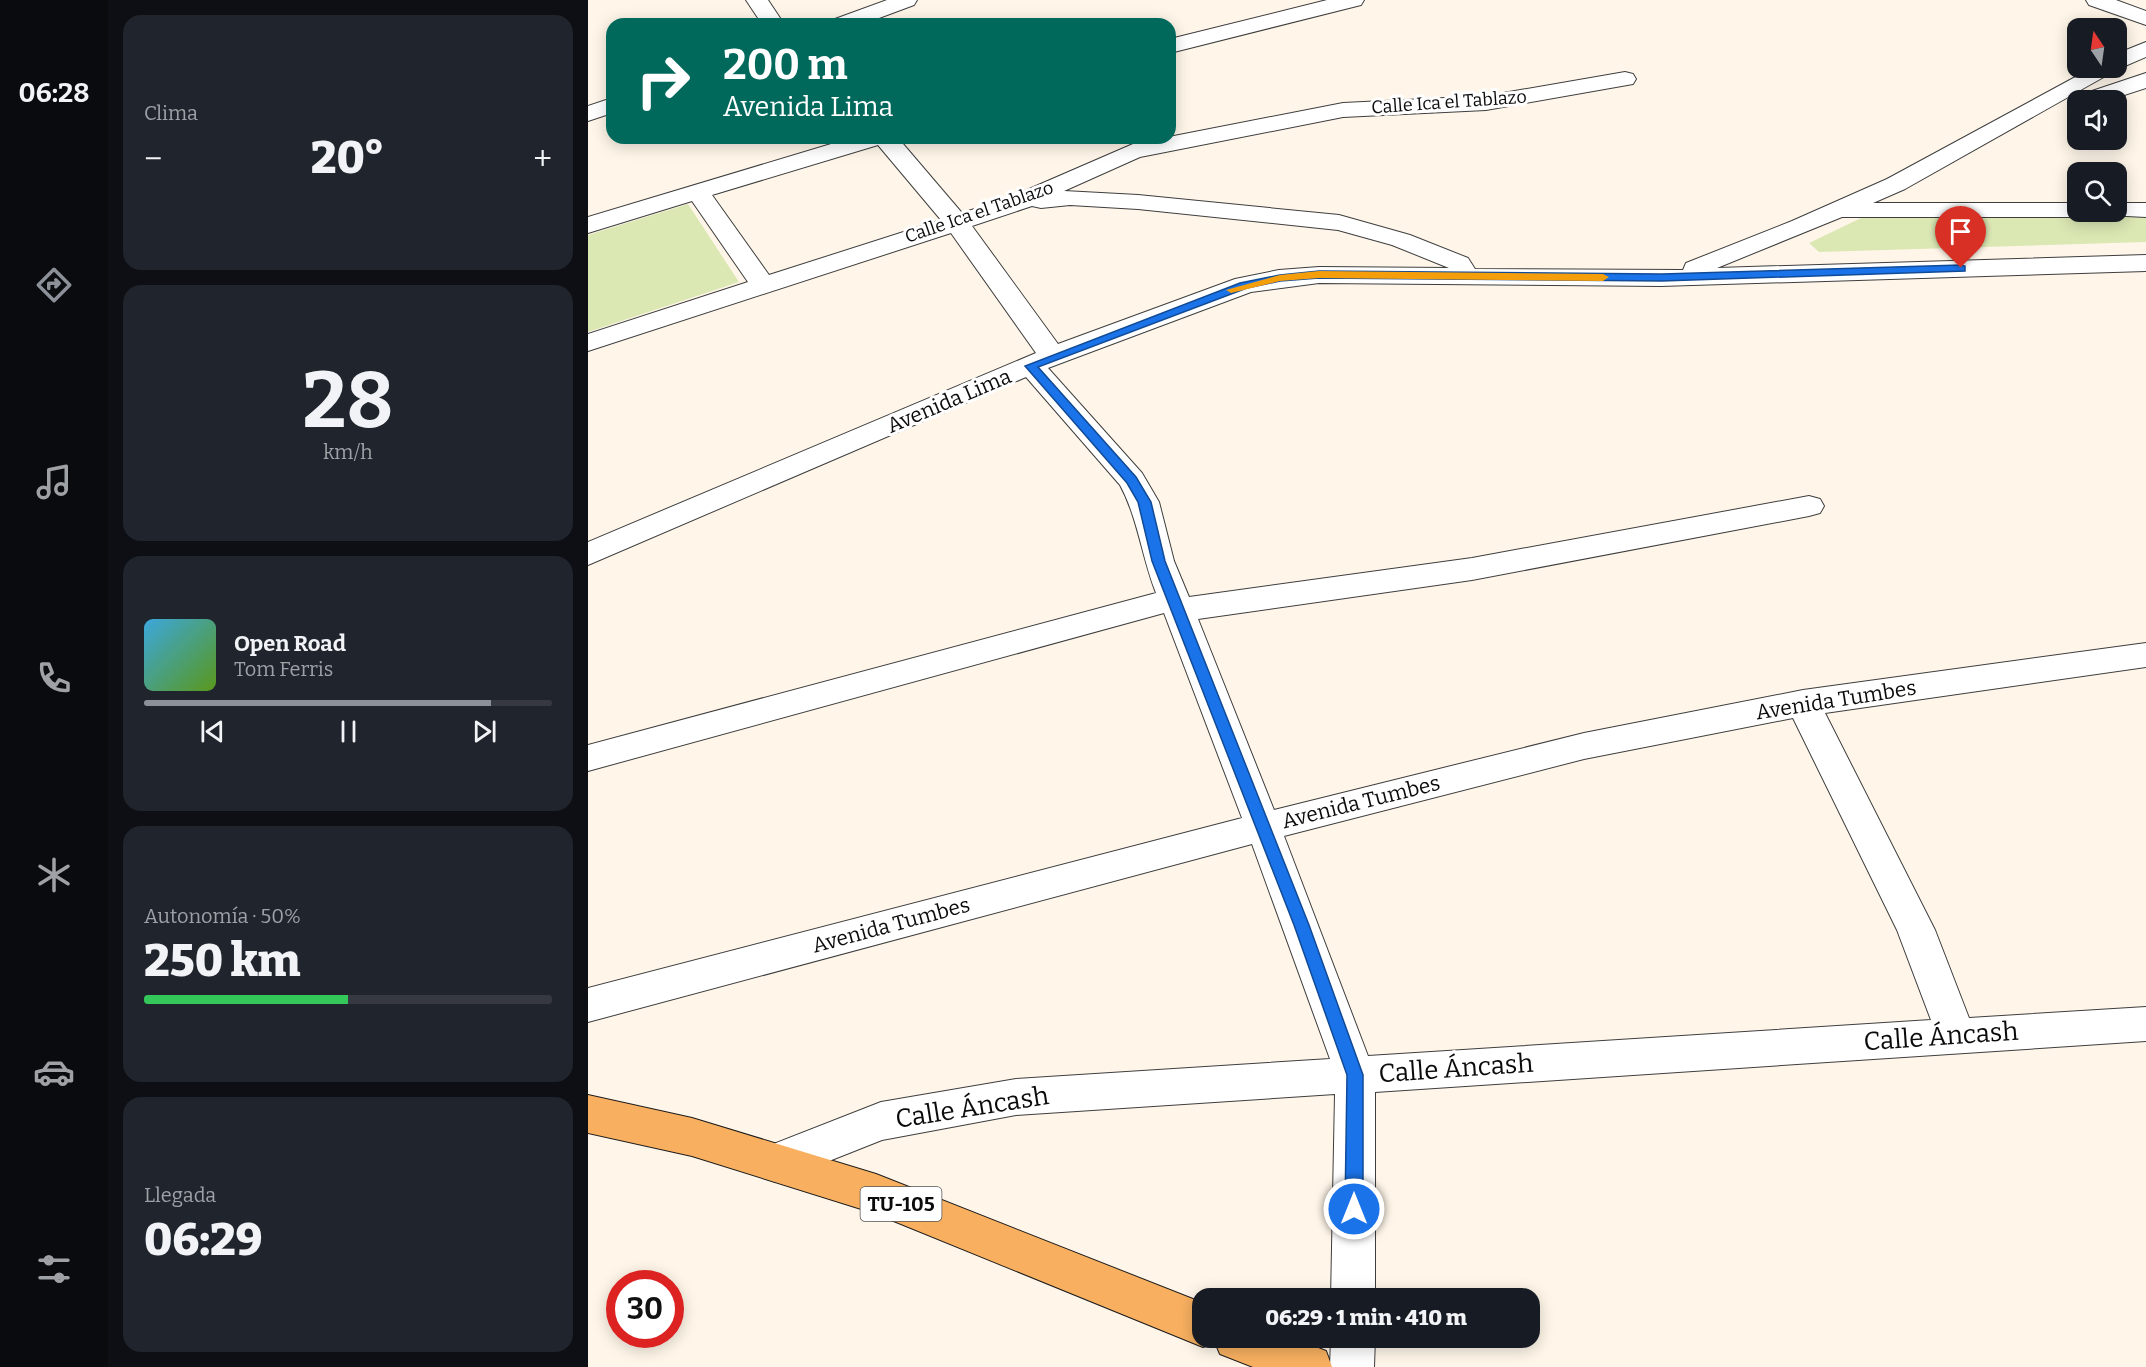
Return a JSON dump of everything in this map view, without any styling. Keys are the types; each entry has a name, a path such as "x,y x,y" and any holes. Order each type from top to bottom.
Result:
{"main road":[{"name":"TU-105","path":"588,1114 692,1137 876,1194 1192,1321"},
{"path":"1262,1348 1310,1367"}],"street":[{"path":"757,0 768,18"},
{"path":"859,18 906,0"},
{"path":"1176,44 1353,0"},
{"path":"2097,0 2146,19"},
{"path":"2127,58 2146,49"},
{"path":"1662,278 1712,262 1896,184 2089,78"},
{"name":"Calle Ica el Tablazo","path":"1176,141 1343,110 1486,103 1625,79"},
{"path":"2118,90 2146,80"},
{"path":"588,114 606,107"},
{"path":"588,207 803,144"},
{"path":"588,225 856,144"},
{"path":"890,144 955,221 1041,361 1132,480 1144,502 1159,561 1263,826 1355,1075 1353,1288"},
{"name":"Calle Ica el Tablazo","path":"588,343 955,221 1015,204 1133,151 1164,144"},
{"path":"697,191 763,285"},
{"path":"1015,204 1081,199 1267,213 1339,223 1401,240 1459,263 1467,277"},
{"path":"1835,211 2067,210"},
{"path":"2127,210 2146,210"},
{"name":"Avenida Lima","path":"588,554 1041,361 1244,285 1280,278 1319,275 1662,278 2146,263"},
{"path":"588,758 1176,604 1472,569 1809,506"},
{"name":"Avenida Tumbes","path":"588,1005 1263,826 1584,746 1803,703 2010,672 2146,655"},
{"path":"1803,703 1916,930 1956,1035"},
{"name":"Calle Áncash","path":"776,1163 881,1121 1016,1097 2146,1024"},
{"path":"1352,1367 1353,1348"}],"green space":[{"path":"688,204 739,282 588,332 588,235"},
{"path":"2127,215 2146,215 2146,242 1819,252 1809,243 1861,218 2067,216 2067,222 2127,222"}],"slow traffic":[{"path":"1231,290 1280,278 1319,275 1603,277"}],"route":[{"path":"1354,1209 1355,1075 1317,966 1159,561 1144,502 1132,480 1031,366 1052,356 1244,285 1280,278 1319,275 1662,278 1961,268"}]}
